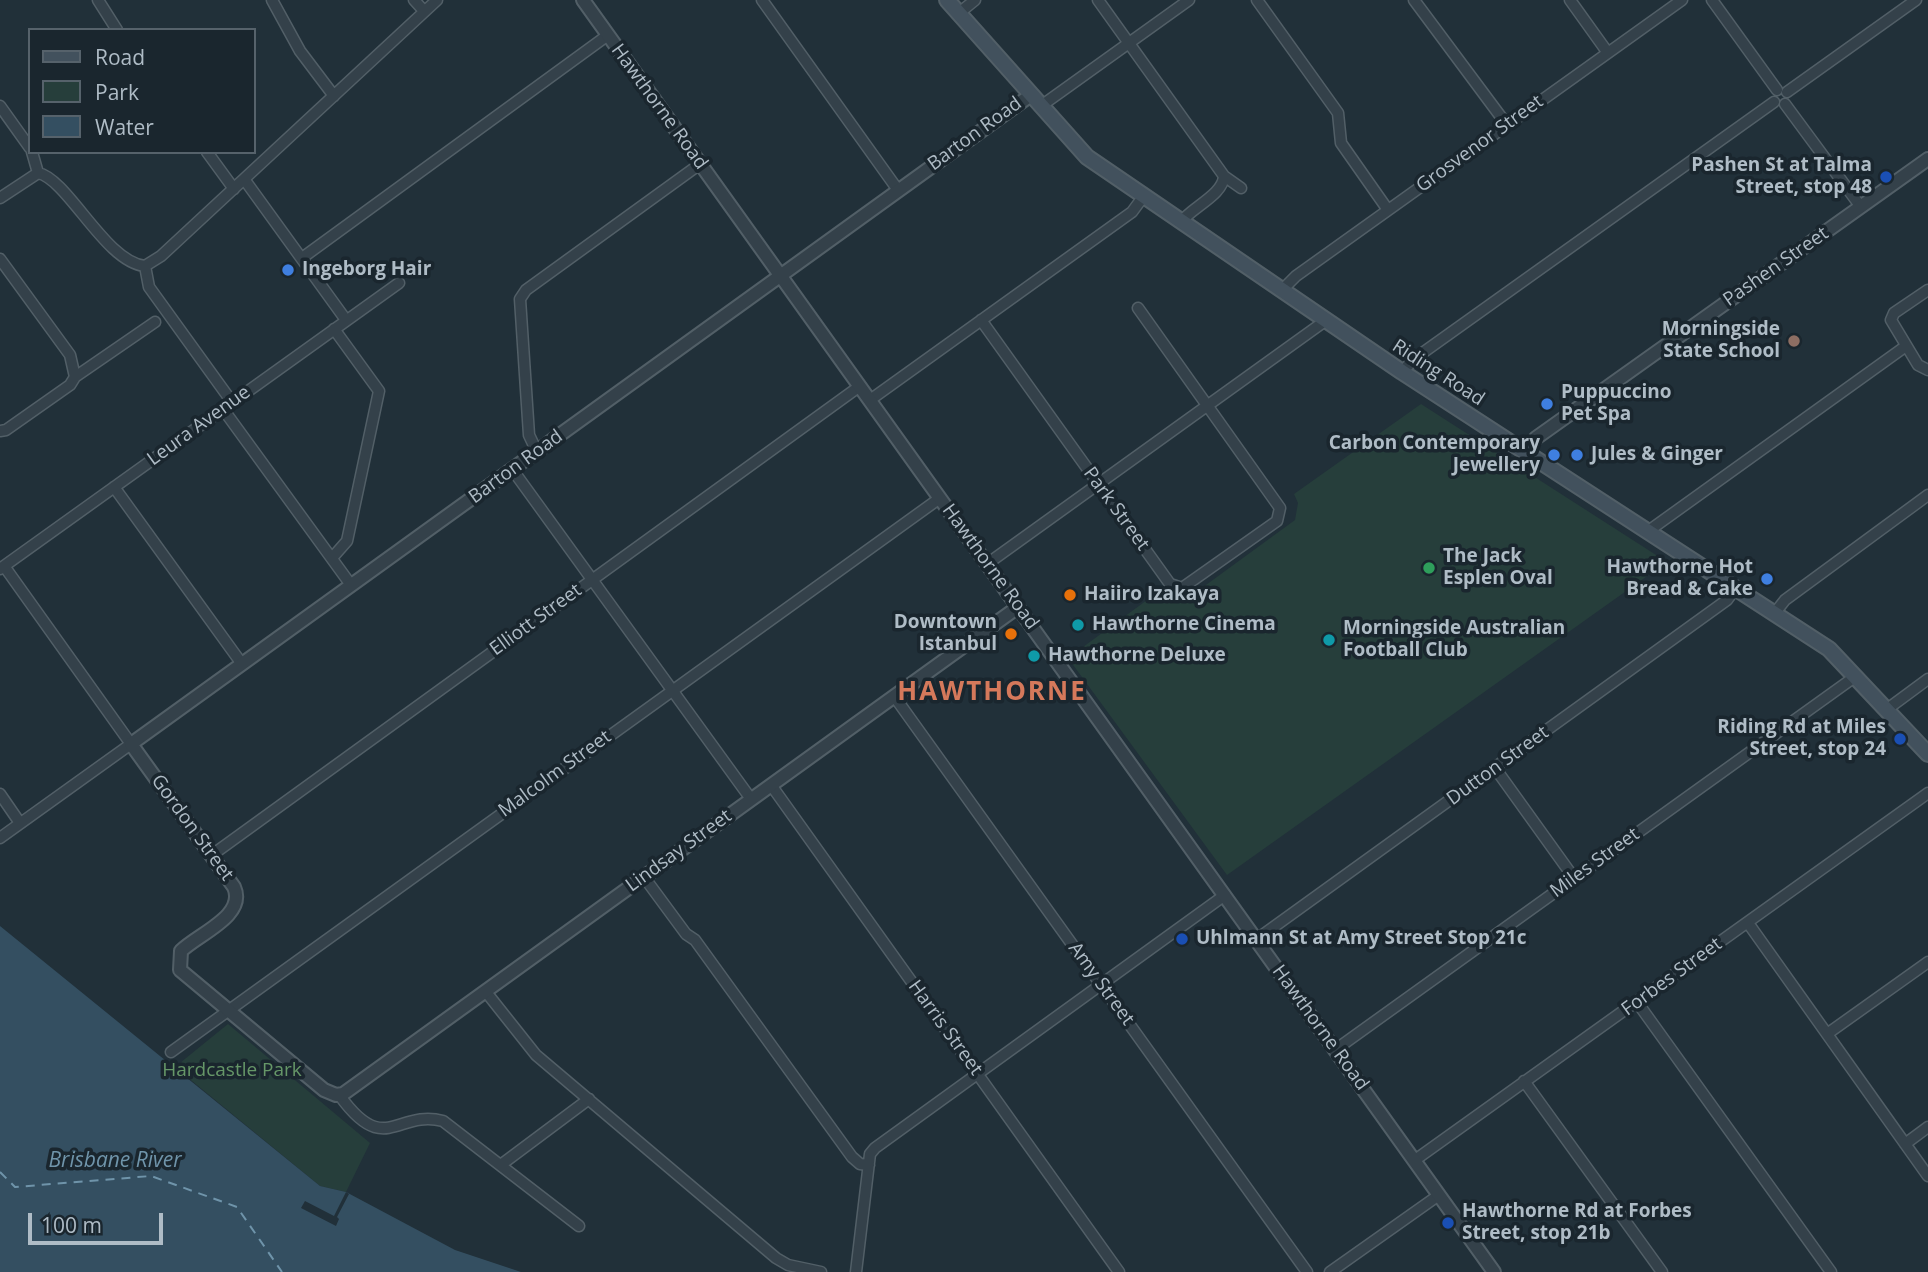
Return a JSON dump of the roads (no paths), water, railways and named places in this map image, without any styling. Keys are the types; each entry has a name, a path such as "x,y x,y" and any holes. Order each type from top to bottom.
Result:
{"main road":[{"name":"Riding Road","path":"947,0 1087,157 1281,292 1829,649 1928,754"}],"street":[{"path":"98,0 116,28"},
{"path":"272,0 300,51 334,96"},
{"path":"414,0 424,11"},
{"path":"0,198 38,173 47,175 80,214 123,256 132,263 145,266 157,260 436,0"},
{"name":"Hawthorne Road","path":"583,0 1493,1272"},
{"path":"762,0 898,190"},
{"path":"959,13 975,0"},
{"path":"1098,0 1224,176 1241,188"},
{"path":"1041,106 1189,0"},
{"path":"1257,0 1338,113 1341,143 1388,209"},
{"path":"1414,0 1507,125"},
{"path":"1570,0 1608,53"},
{"name":"Grosvenor Street","path":"1281,292 1296,276 1388,209 1682,0"},
{"path":"1712,0 1782,91 1788,100 1785,104"},
{"path":"1774,102 1772,96 1916,0"},
{"path":"302,258 608,35"},
{"name":"Barton Road","path":"0,838 1031,95"},
{"path":"1402,372 1413,359 1774,102 1785,104 1861,207"},
{"path":"0,106 28,145"},
{"path":"33,154 38,173"},
{"path":"208,154 234,189"},
{"name":"Pashen Street","path":"1526,453 1536,438 1928,159"},
{"path":"537,452 529,435 520,299 526,290 700,164"},
{"path":"1181,222 1188,213 1219,189 1224,176"},
{"path":"244,179 346,320"},
{"path":"870,400 1132,212 1143,197"},
{"path":"0,259 71,355 75,377"},
{"path":"145,266 149,287 352,585"},
{"name":"Leura Avenue","path":"2,568 398,283"},
{"path":"1928,290 1892,317 1893,328 1918,365 1928,370"},
{"path":"1138,308 1208,405"},
{"name":"Park Street","path":"981,320 1170,584 1177,589 1278,521 1280,513 1278,502 1208,405"},
{"path":"987,564 1325,321"},
{"path":"0,431 70,385 75,377 155,322"},
{"path":"332,558 347,541 379,391 334,329"},
{"path":"1647,532 1906,346"},
{"name":"Elliott Street","path":"212,855 860,386"},
{"path":"512,470 751,799"},
{"path":"114,487 242,664"},
{"path":"1774,614 1785,600 1928,495"},
{"name":"Malcolm Street","path":"171,1052 940,498"},
{"name":"Gordon Street","path":"2,568 234,887 237,902 224,918 183,948 178,962 181,973 324,1090 340,1096 349,1109 377,1128 386,1130 422,1118 443,1121 502,1164"},
{"name":"Dutton Street","path":"1256,939 1727,600 1735,589"},
{"name":"Lindsay Street","path":"340,1096 1018,607"},
{"name":"Miles Street","path":"1335,1050 1856,676"},
{"path":"1886,709 1928,678"},
{"name":"Amy Street","path":"894,696 1307,1272"},
{"path":"1495,768 1574,878"},
{"name":"Harris Street","path":"771,785 1119,1272"},
{"name":"Forbes Street","path":"1415,1160 1928,793"},
{"path":"0,794 20,823"},
{"path":"644,877 686,934 695,940 852,1157 860,1164 869,1165"},
{"path":"856,1272 870,1154 875,1148 1225,895"},
{"path":"1748,923 1928,1175"},
{"path":"1827,1034 1928,962"},
{"path":"486,992 527,1046 776,1258 788,1265 821,1272"},
{"path":"1637,1002 1831,1272"},
{"path":"1524,1081 1662,1272"},
{"path":"579,1226 502,1164 589,1099"},
{"path":"1905,1144 1928,1127"},
{"path":"1330,1272 1439,1195"}],"water":[{"name":"Brisbane River","path":"0,926 320,1186 346,1192 455,1250 521,1272 0,1272"}],"place":[{"name":"Pashen St at Talma Street, stop 48","path":"1886,177"},
{"name":"Ingeborg Hair","path":"288,270"},
{"name":"Morningside State School","path":"1794,341"},
{"name":"Puppuccino Pet Spa","path":"1547,404"},
{"name":"Carbon Contemporary Jewellery","path":"1554,455"},
{"name":"Jules & Ginger","path":"1577,455"},
{"name":"The Jack Esplen Oval","path":"1429,568"},
{"name":"Hawthorne Hot Bread & Cake","path":"1767,579"},
{"name":"Haiiro Izakaya","path":"1070,595"},
{"name":"Hawthorne Cinema","path":"1078,625"},
{"name":"Downtown Istanbul","path":"1011,634"},
{"name":"Morningside Australian Football Club","path":"1329,640"},
{"name":"Hawthorne Deluxe","path":"1034,656"},
{"name":"Riding Rd at Miles Street, stop 24","path":"1900,739"},
{"name":"Uhlmann St at Amy Street Stop 21c","path":"1182,939"},
{"name":"Hawthorne Rd at Forbes Street, stop 21b","path":"1448,1223"}],"district":[{"name":"HAWTHORNE","path":"992,693"}],"park label":[{"name":"Hardcastle Park","path":"232,1071"}]}
